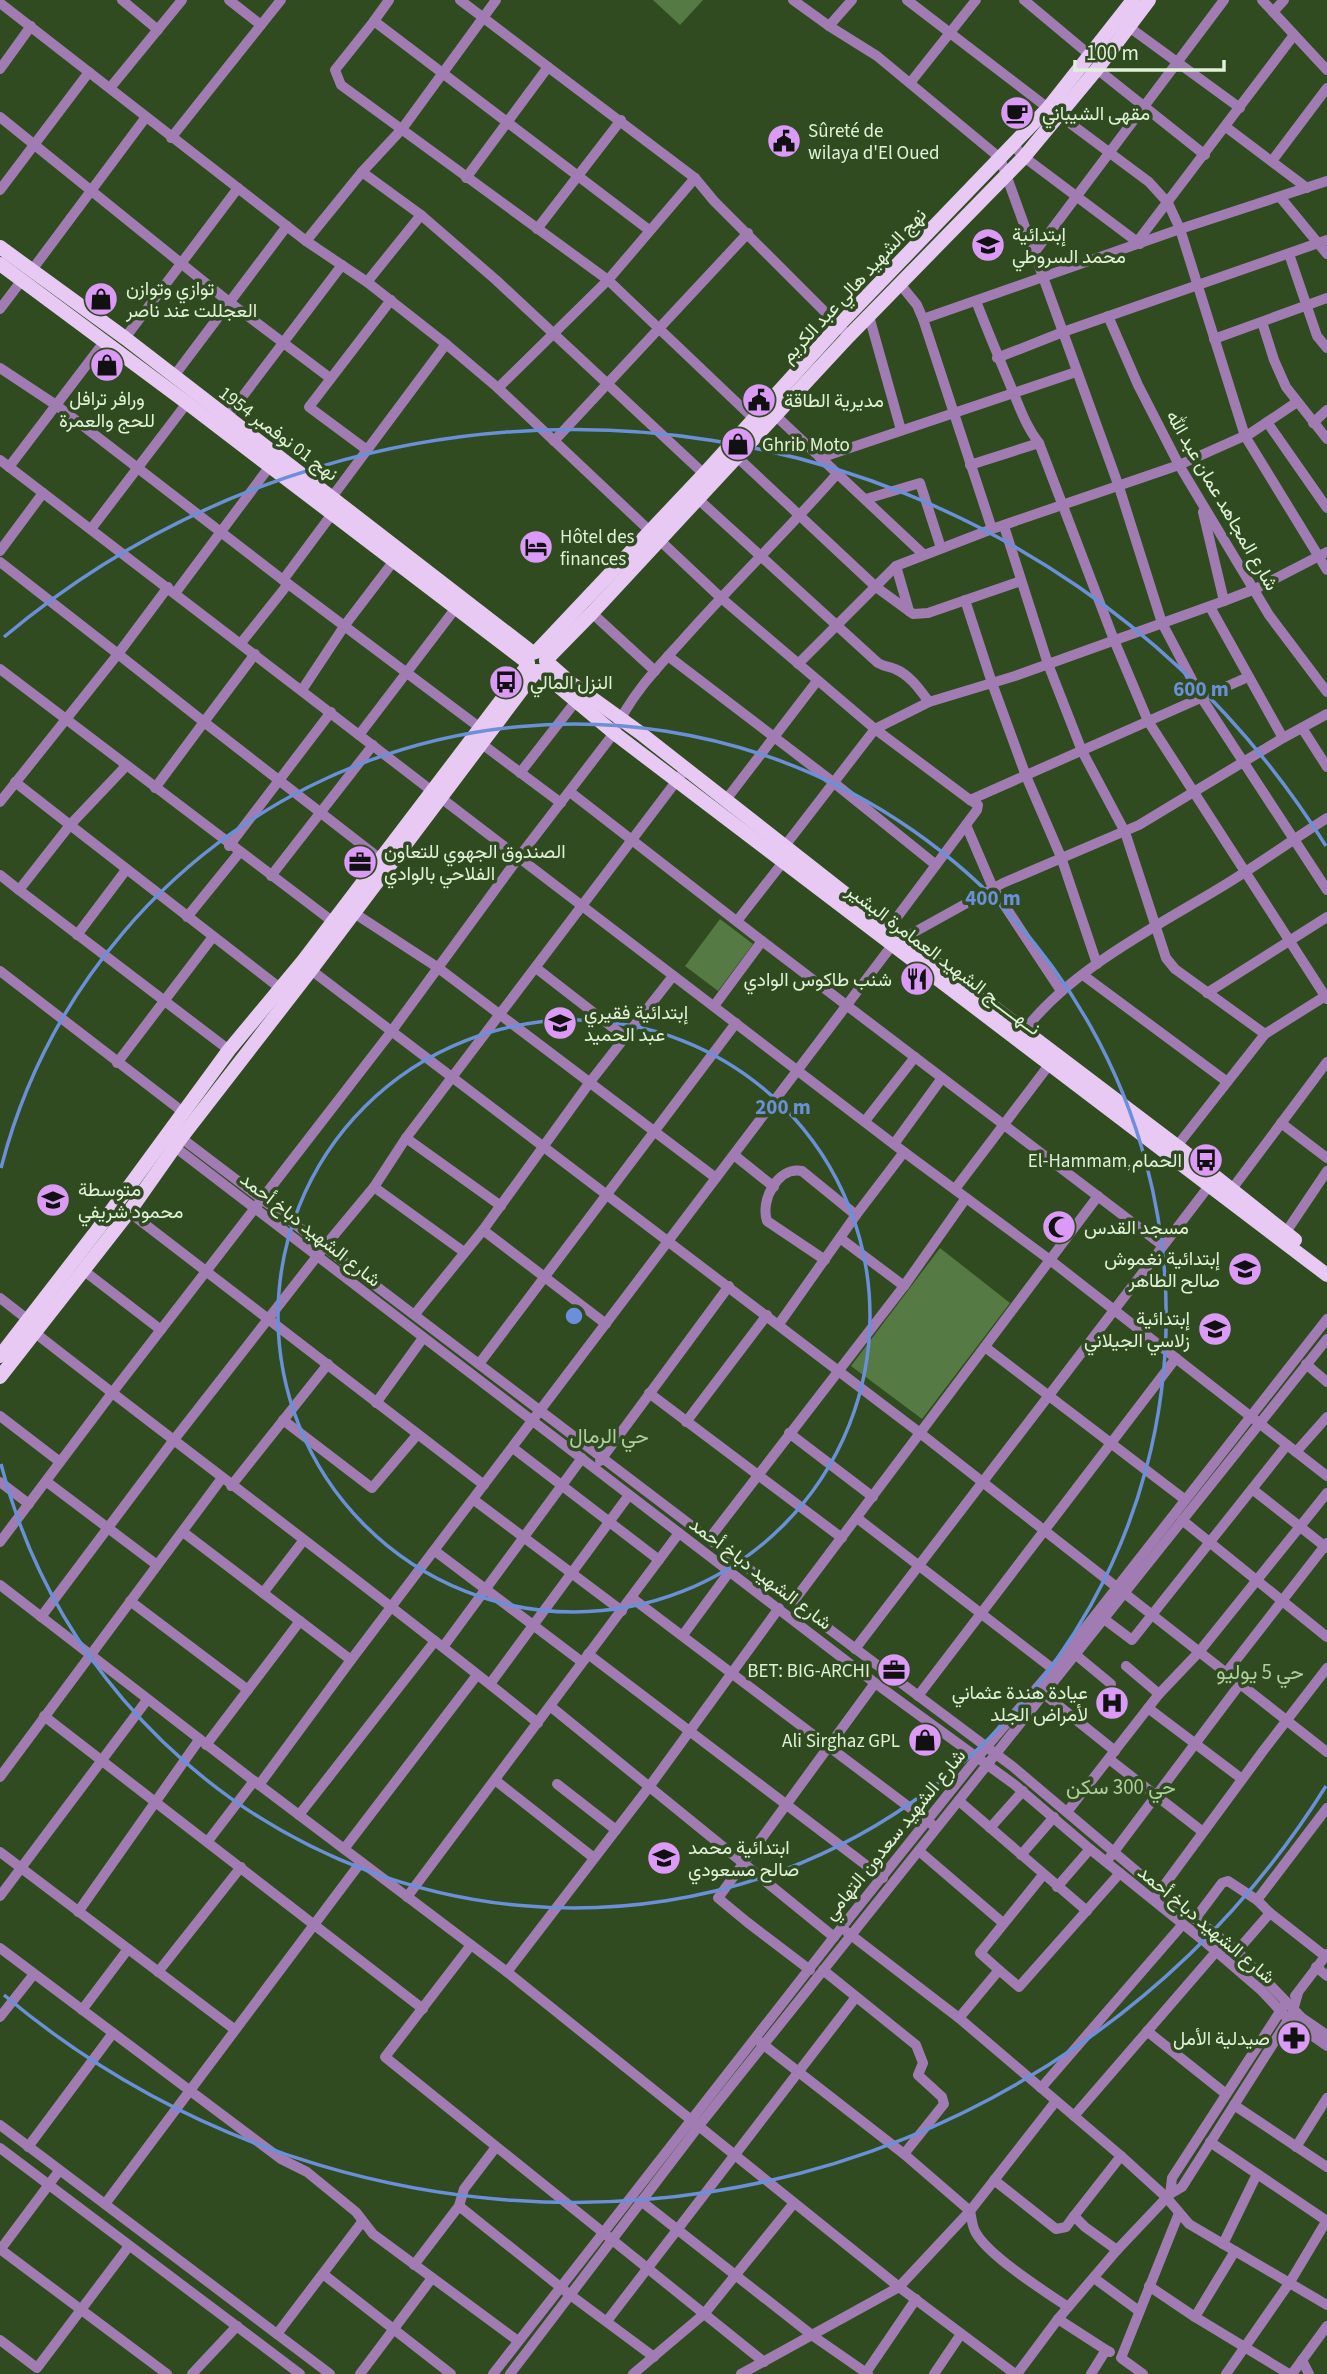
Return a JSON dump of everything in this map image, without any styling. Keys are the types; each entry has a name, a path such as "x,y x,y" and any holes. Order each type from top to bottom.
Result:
{"main road":[{"path":"1094,63 1129,27 1133,6 1149,0"},
{"name":"نهج الشهيد هالي عبد الكريم","path":"536,662 655,535 704,474 839,325 1013,145 1054,111 1094,63 1133,6"},
{"path":"0,1377 31,1326 173,1138 311,970 354,913 479,727 536,662 592,613 655,535 698,499 849,336 1024,157 1054,111"},
{"name":"نهج 01 نوفمبر 1954","path":"0,247 27,275 104,342 332,513 358,526 536,662"},
{"name":"نهج 01 نوفمبر 1954","path":"0,264 27,275 125,338 332,497 393,562 455,609 536,662"},
{"path":"536,662 620,718 681,775 725,801 786,853"},
{"path":"0,1356 83,1270 129,1212 173,1138 183,1112 379,858 482,744 536,662"},
{"name":"نــهـــــج الشهيد العمامرة البشير","path":"536,662 614,733 681,775 889,928 899,941"},
{"name":"نــهـــــج الشهيد العمامرة البشير","path":"786,853 1212,1182 1327,1275"},
{"name":"نــهـــــج الشهيد العمامرة البشير","path":"1053,1059 1177,1146 1212,1182 1232,1189 1327,1264"}],"street":[{"path":"122,0 158,30"},
{"path":"110,88 182,0"},
{"path":"229,0 261,25"},
{"path":"171,138 281,0"},
{"path":"389,0 335,71 341,85 608,280 754,419"},
{"path":"460,0 695,178 714,201 849,336"},
{"path":"306,241 401,129 496,0"},
{"path":"793,0 829,26 860,43 1000,158 1119,487 1162,623 1201,697 1327,890"},
{"path":"829,26 852,0"},
{"path":"906,0 1149,182 1168,202 1180,229 1245,436 1323,554 1327,570"},
{"path":"910,83 976,0"},
{"path":"1024,0 1144,107 1205,155"},
{"path":"1034,253 1224,0"},
{"path":"1262,0 1327,70"},
{"path":"1273,12 1284,0"},
{"path":"0,3 171,138 306,241 367,282 446,344 498,388 720,597 875,729 976,803 978,808 889,928"},
{"path":"374,21 649,230"},
{"path":"0,69 31,26"},
{"path":"1129,27 1240,108"},
{"path":"1139,243 1294,34"},
{"path":"466,178 548,67"},
{"path":"0,190 89,72"},
{"path":"1272,162 1327,88"},
{"path":"0,117 229,302 330,378"},
{"path":"0,309 146,117"},
{"path":"537,229 621,120"},
{"path":"1226,127 1307,188"},
{"path":"1013,145 1024,157 1139,243"},
{"path":"362,172 421,215 496,280 704,474"},
{"path":"498,388 608,280 695,178"},
{"path":"923,319 1327,181"},
{"path":"125,338 238,188"},
{"path":"1280,197 1322,242 1327,254"},
{"path":"367,282 421,215"},
{"path":"174,376 287,226"},
{"path":"554,441 748,233"},
{"path":"997,358 1063,331 1322,242"},
{"path":"1289,254 1317,337 1327,348"},
{"path":"227,417 342,265"},
{"path":"900,284 917,305 923,319 992,530"},
{"path":"1214,339 1327,298"},
{"path":"367,450 309,407 391,300"},
{"path":"976,300 997,358 1030,432 1039,443 1148,721 1326,997 1265,1034 1177,1146"},
{"path":"869,316 901,430"},
{"name":"شارع المجاهد عمان عبد الله","path":"1108,316 1138,385 1201,503 1269,615 1327,692"},
{"path":"1262,321 1286,387 1327,439"},
{"path":"104,342 56,405 5,464 172,589 673,976 1050,1260 1327,1476"},
{"path":"332,497 446,344"},
{"path":"0,368 56,405 285,582 479,727"},
{"path":"820,458 1076,372"},
{"path":"798,664 896,566 923,554 1179,465 1245,436 1297,402"},
{"path":"91,529 187,403"},
{"path":"1313,423 1327,410"},
{"path":"775,415 923,554"},
{"path":"1267,422 1327,508"},
{"path":"970,465 1039,443"},
{"path":"736,456 876,587 909,611 920,615 1021,580"},
{"path":"0,802 270,466"},
{"path":"0,1542 391,1032 519,856 614,733 620,718 655,671 720,597 800,516 837,474"},
{"path":"866,499 920,483 941,548"},
{"path":"0,551 43,493"},
{"path":"698,499 878,663 886,668 893,668 916,685 929,702"},
{"path":"1201,503 1224,601"},
{"path":"241,643 332,513"},
{"path":"1004,526 1048,664 1082,751 1125,832 1166,958 1175,969 1265,1034"},
{"path":"737,921 833,782 875,729 929,702 992,683 1210,607 1255,589 1323,554"},
{"path":"0,562 379,858"},
{"path":"302,690 345,625 393,562"},
{"path":"896,566 909,611"},
{"path":"965,600 992,683 1026,776 1061,857 1097,964"},
{"path":"1210,607 1283,738"},
{"path":"359,735 455,609"},
{"path":"592,613 655,671"},
{"path":"155,788 255,654"},
{"path":"668,656 833,782 936,865"},
{"path":"0,669 332,921"},
{"path":"970,800 1248,677"},
{"path":"725,801 817,681"},
{"path":"520,773 576,701"},
{"path":"187,918 280,781 331,712"},
{"path":"208,1841 393,1606 846,1005 899,941 993,888 1125,832 1327,714"},
{"path":"1302,728 1327,766"},
{"path":"482,744 561,803"},
{"path":"271,876 373,745"},
{"path":"19,890 70,825 126,766"},
{"path":"41,1617 268,1317 374,1188 406,1138 681,775"},
{"path":"15,782 212,938 280,988"},
{"path":"570,792 1163,1245"},
{"path":"1021,1035 1061,991 1097,964 1327,818"},
{"path":"966,825 993,888 1061,991"},
{"path":"78,935 126,870"},
{"path":"0,875 229,1050"},
{"path":"354,913 438,967 716,1178"},
{"path":"1207,993 1327,917"},
{"path":"117,1063 212,938"},
{"path":"714,1006 762,941"},
{"path":"536,968 625,1037"},
{"path":"311,970 779,1324 1327,1752"},
{"path":"0,971 183,1112"},
{"path":"1083,975 1226,1081"},
{"path":"415,1314 483,1230 590,1082 673,976"},
{"path":"479,1364 736,1023"},
{"path":"865,1121 915,1058"},
{"path":"955,1189 1053,1059"},
{"path":"1232,1189 1327,1062"},
{"path":"779,1324 856,1214 942,1078"},
{"path":"1281,1123 1327,1158"},
{"name":"شارع الشهيد دباخ أحمد","path":"173,1138 263,1198 602,1458 991,1750 1113,1852 1183,1924 1262,1991 1284,2015 1327,2046"},
{"name":"شارع الشهيد دباخ أحمد","path":"173,1138 257,1208 423,1338 875,1683 1023,1791 1119,1874 1195,1919 1237,1951 1307,2022 1327,2035"},
{"path":"406,1138 501,1206"},
{"path":"734,1155 774,1187"},
{"path":"825,1260 767,1221 764,1206 774,1187 785,1172 794,1169 802,1171 856,1214"},
{"path":"1286,1232 1327,1171"},
{"path":"855,1649 1212,1182"},
{"path":"374,1188 464,1252"},
{"path":"793,1602 1098,1196"},
{"path":"709,1539 904,1286 966,1198"},
{"path":"129,1212 484,1485"},
{"path":"483,1230 606,1324"},
{"path":"840,1238 904,1286"},
{"path":"83,1270 161,1330"},
{"path":"594,1468 729,1286"},
{"path":"0,1298 112,1393 303,1541 393,1606 538,1723"},
{"path":"686,1422 767,1315"},
{"name":"شارع الشهيد سعدون التهامي","path":"991,1750 1044,1694 1076,1655 1104,1619 1184,1499 1327,1319"},
{"path":"376,1403 423,1338"},
{"name":"شارع الشهيد سعدون التهامي","path":"493,2374 559,2286 759,2042 810,1970 919,1850 933,1824 1053,1669 1182,1520 1327,1339"},
{"path":"985,1347 1184,1499"},
{"path":"918,1696 1176,1358"},
{"path":"0,1777 183,1532 283,1420 328,1364"},
{"path":"1306,1364 1327,1382"},
{"path":"649,1393 842,1538"},
{"path":"0,1416 60,1462"},
{"path":"1104,1619 1132,1640 1252,1489 1291,1448 1327,1416"},
{"path":"283,1420 372,1488 417,1435"},
{"path":"789,1433 873,1497"},
{"path":"513,1448 659,1560"},
{"path":"299,1815 486,1589 582,1458"},
{"path":"0,1482 29,1504"},
{"path":"47,1482 157,1565"},
{"path":"1226,1673 1326,1546 1252,1489"},
{"path":"1067,1812 1159,1693 1199,1652 1327,1493"},
{"path":"490,1684 629,1495"},
{"path":"474,1500 622,1611"},
{"path":"857,1518 1053,1669"},
{"path":"1182,1520 1327,1637"},
{"path":"183,1532 351,1660"},
{"path":"407,1897 680,1533"},
{"path":"263,1593 303,1541"},
{"path":"435,1551 535,1626 689,1730 883,1878"},
{"path":"683,1635 730,1571"},
{"path":"0,1585 506,1972 900,2287 1016,2374 1058,2319 1117,2250 1168,2195 1180,2189 1234,2105 1284,2015"},
{"path":"632,1598 933,1824"},
{"path":"130,1601 248,1690"},
{"path":"506,1972 649,1787 779,1608"},
{"path":"78,1912 154,1801 248,1690 300,1621"},
{"path":"1076,1655 1111,1684"},
{"path":"1126,1667 1159,1693"},
{"path":"1157,1896 1327,1668"},
{"path":"344,1849 477,1675"},
{"path":"810,1970 718,1898 875,1683"},
{"path":"1106,1862 1240,1684"},
{"path":"1044,1694 1156,1795 1203,1832"},
{"path":"0,1896 148,1700"},
{"path":"550,1706 743,1862 959,2018 1168,2195 1189,2224 1327,2305"},
{"path":"1148,1708 1242,1779"},
{"path":"44,1716 423,2009"},
{"name":"شارع الشهيد سعدون التهامي","path":"759,2042 823,1970 843,1933 883,1878 958,1801 982,1761"},
{"path":"495,1780 594,1858"},
{"path":"557,1784 616,1829"},
{"path":"990,1828 1023,1791"},
{"path":"958,1801 1087,1911"},
{"path":"1257,1900 1327,1808"},
{"path":"1021,1855 1054,1817"},
{"path":"1057,1886 1090,1849"},
{"path":"919,1850 1003,1923"},
{"path":"0,1852 234,2029"},
{"path":"105,2204 361,1862"},
{"path":"158,1972 240,1867"},
{"path":"1043,1875 980,1953 1019,1987 1119,1874"},
{"path":"1168,2195 1171,2178 1226,2094 1326,1955 1257,1900 1228,1881 1222,1883 1195,1919"},
{"path":"1237,1951 1270,1913"},
{"path":"1041,2088 1183,1924"},
{"path":"1074,2116 1225,1942"},
{"path":"471,1945 385,2057 764,2362"},
{"path":"0,1948 281,2159 307,2172 356,2212 373,2234 518,2341"},
{"path":"82,2010 128,1949"},
{"path":"1316,1967 1327,1976"},
{"path":"823,1970 916,2045 923,2063 918,2075 942,2097 944,2104 904,2154"},
{"path":"959,2018 999,1970"},
{"path":"0,2017 34,1974"},
{"path":"607,2321 856,1997"},
{"path":"1147,2031 1226,2094"},
{"path":"28,2147 113,2033"},
{"path":"759,2042 904,2154 970,2211 973,2228 984,2245 1036,2286 1068,2307"},
{"path":"1296,2147 1327,2098"},
{"path":"741,2374 900,2287 970,2211 1056,2101"},
{"path":"1234,2105 1327,2167"},
{"name":"شارع الشهيد سعدون التهامي","path":"510,2374 569,2294 613,2241 694,2124"},
{"path":"0,2125 330,2374"},
{"path":"1210,2142 1327,2220 1290,2281 1226,2374"},
{"path":"414,2265 459,2206 464,2189 496,2147"},
{"path":"0,2148 297,2373 307,2357"},
{"path":"994,2180 1056,2230 1066,2227 1121,2156"},
{"path":"59,2171 0,2250 167,2374"},
{"path":"1223,2244 1257,2174"},
{"path":"641,2201 813,2336 866,2374 916,2299"},
{"path":"637,2373 704,2314 794,2203"},
{"path":"459,2206 569,2294 654,2357"},
{"path":"1121,2358 1179,2213"},
{"path":"1074,2216 1117,2250"},
{"path":"277,2333 362,2222"},
{"path":"0,2340 39,2372 129,2246"},
{"path":"1195,2317 1235,2251"},
{"path":"323,2274 451,2374"},
{"path":"360,2374 432,2278"},
{"path":"1094,2278 1139,2311"},
{"path":"1149,2286 1290,2374 1327,2326"},
{"path":"1058,2319 1143,2374"},
{"path":"192,2374 237,2326"},
{"path":"934,2374 961,2334"},
{"path":"1091,2374 1106,2350"},
{"path":"1302,2360 1309,2374"}],"green space":[{"path":"653,0 703,0 680,25"},
{"path":"720,919 753,944 718,991 685,966"},
{"path":"940,1248 1010,1303 922,1419 851,1366"}],"place":[{"name":"مقهى الشيباني","path":"1017,113"},
{"name":"Sûreté de wilaya d'El Oued","path":"784,141"},
{"name":"إبتدائية محمد السروطي","path":"988,245"},
{"name":"توازي وتوازن العجللت عند ناصر","path":"101,299"},
{"name":"ورافر ترافل للحج والعمرة","path":"107,365"},
{"name":"مديرية الطاقة","path":"759,400"},
{"name":"Ghrib Moto","path":"738,444"},
{"name":"Hôtel des finances","path":"536,547"},
{"name":"النزل المالي","path":"506,682"},
{"name":"الصندوق الجهوي للتعاون الفلاحي بالوادي","path":"360,862"},
{"name":"شنب طاكوس الوادي","path":"917,979"},
{"name":"إبتدائية فقيري عبد الحميد","path":"560,1023"},
{"name":"El-Hammam,الحمام","path":"1206,1160"},
{"name":"متوسطة محمود شريفي","path":"53,1200"},
{"name":"مسجد القدس","path":"1059,1227"},
{"name":"إبتدائية نغموش صالح الطاهر","path":"1245,1269"},
{"name":"إبتدائية زلاسي الجيلاني","path":"1215,1329"},
{"name":"BET: BIG-ARCHI","path":"894,1670"},
{"name":"عيادة هندة عثماني لأمراض الجلد","path":"1112,1703"},
{"name":"Ali Sirghaz GPL","path":"925,1740"},
{"name":"ابتدائية محمد صالح مسعودي","path":"664,1858"},
{"name":"صيدلية الأمل","path":"1294,2038"}],"district":[{"name":"حي الرمال","path":"609,1436"},
{"name":"حي 5 يوليو","path":"1260,1672"},
{"name":"حي 300 سكن","path":"1121,1787"}]}
